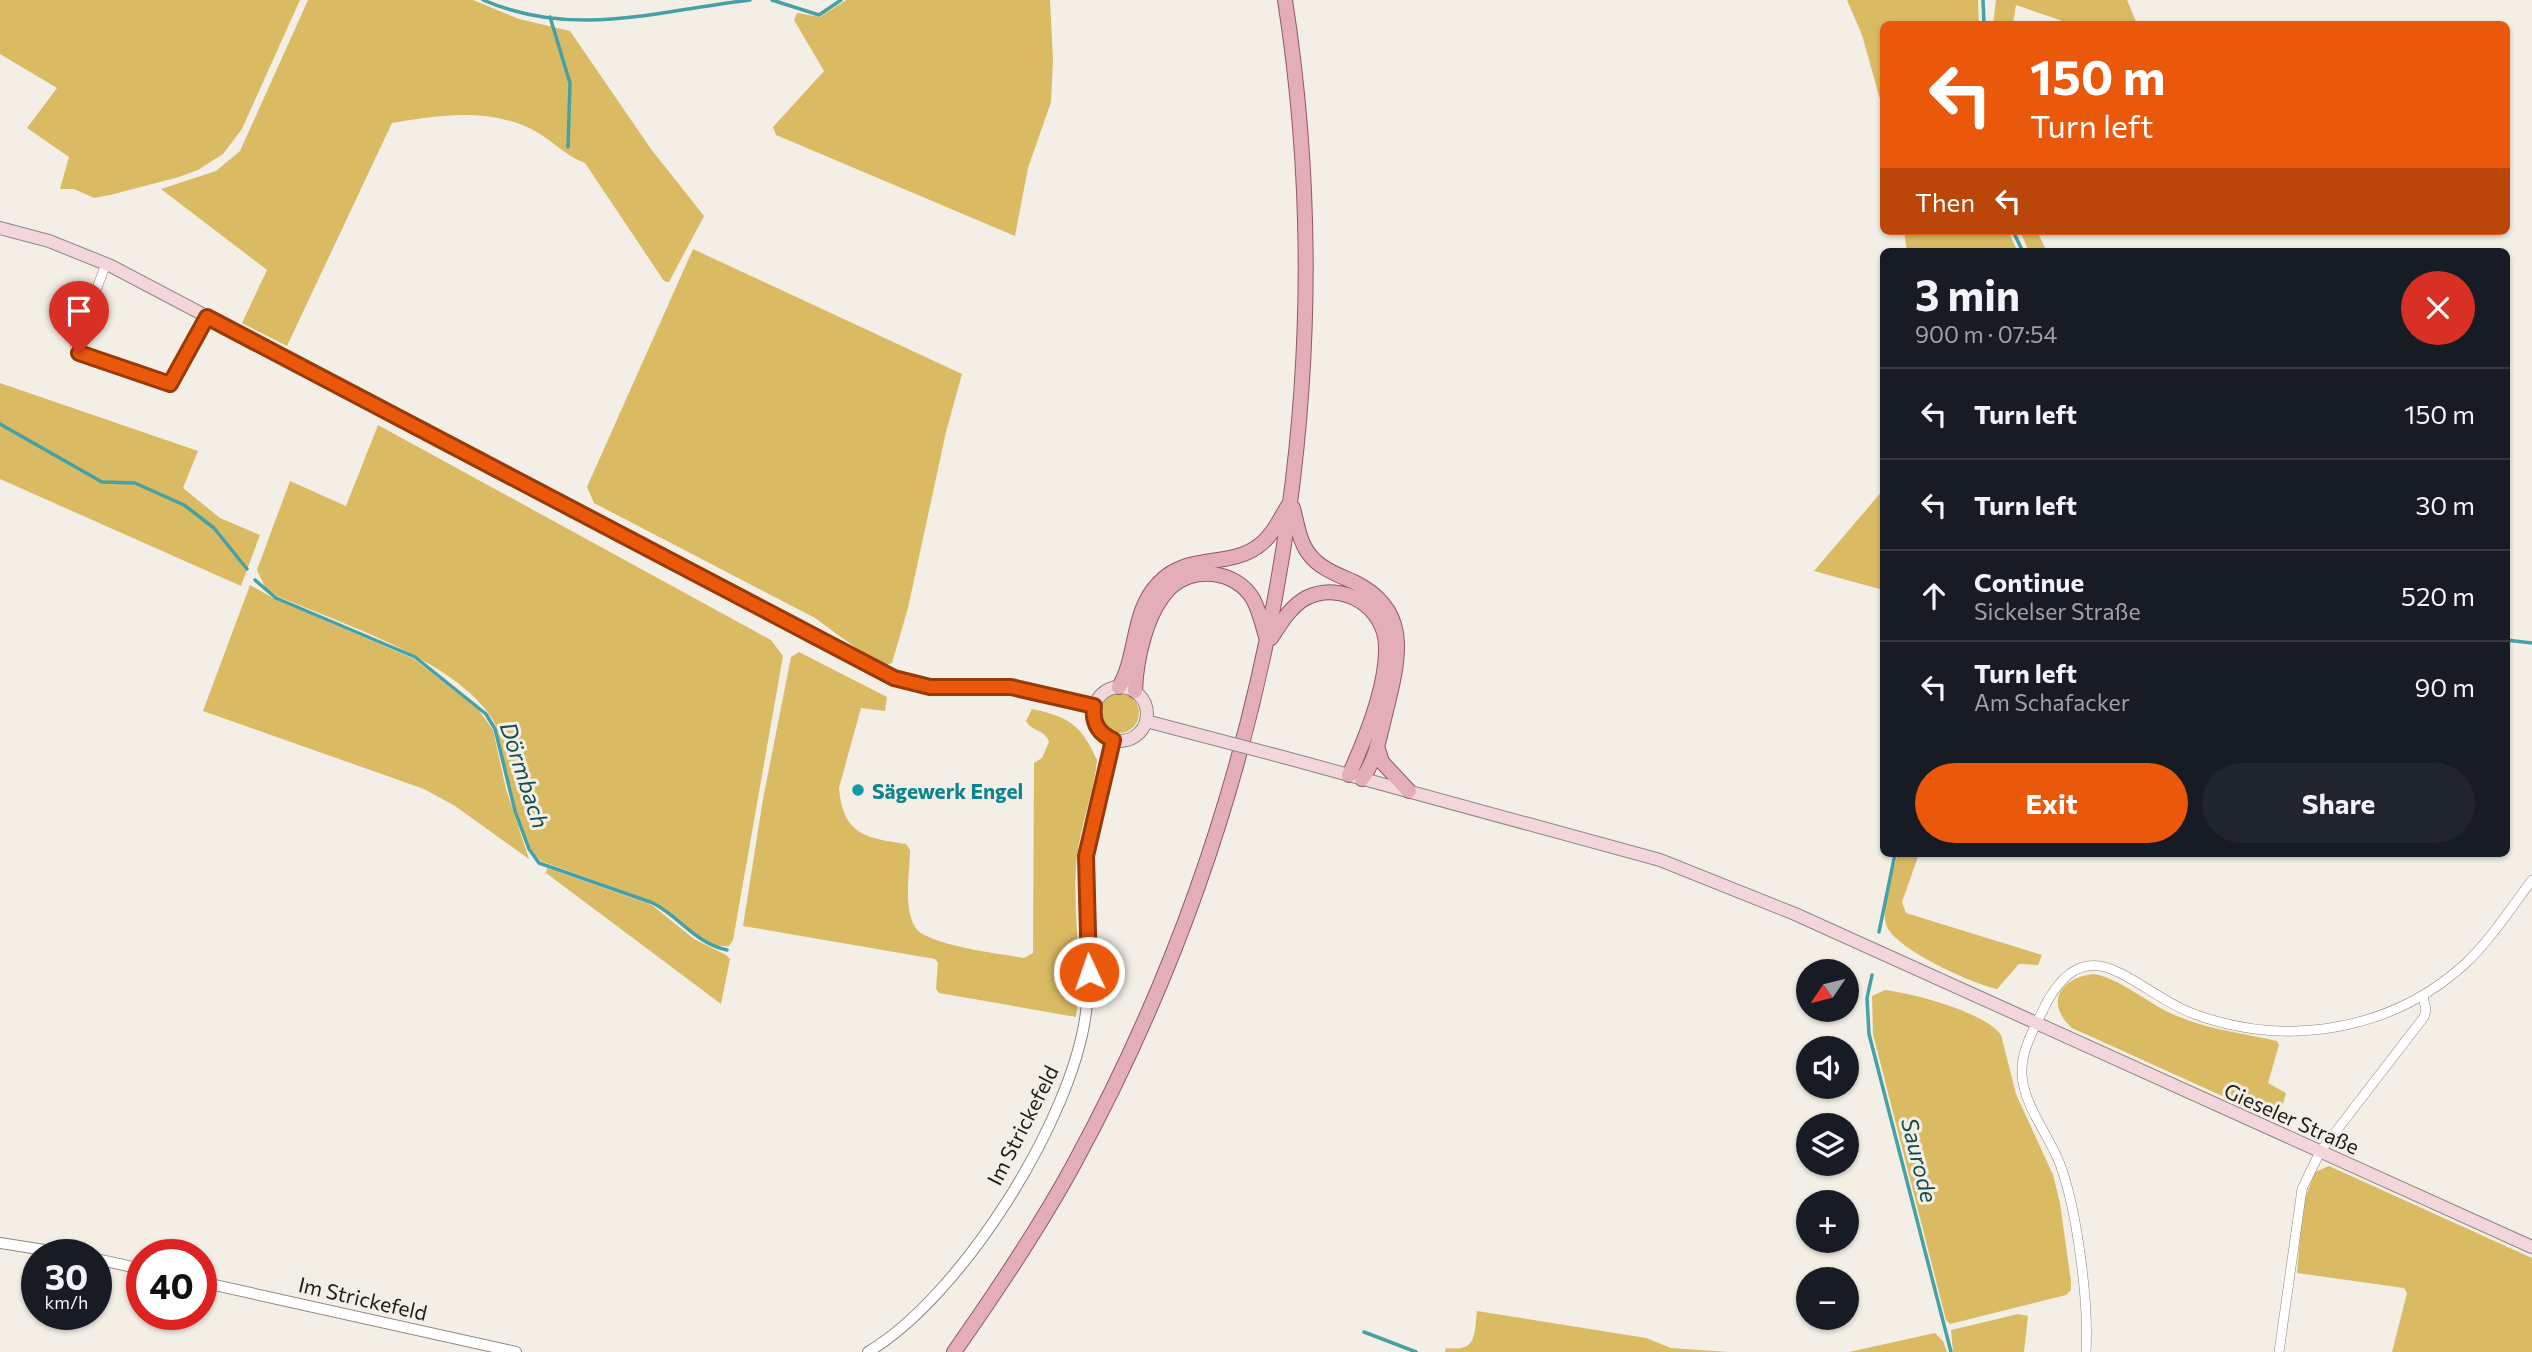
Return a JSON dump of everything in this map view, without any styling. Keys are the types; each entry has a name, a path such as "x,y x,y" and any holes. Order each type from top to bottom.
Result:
{"main road":[{"path":"954,1352 1034,1233 1073,1165 1153,1003 1182,932 1239,760 1268,642 1292,500 1302,389 1305,233 1300,123 1285,0"},
{"path":"0,228 49,241 106,264 894,678 930,687 1011,687 1094,706"},
{"path":"1119,687 1127,671 1140,617 1157,584 1185,565 1238,555 1257,547 1271,533 1292,500"},
{"path":"1292,500 1302,543 1310,555 1320,565 1369,591 1380,600 1393,621 1398,655 1377,746 1373,760 1355,777"},
{"path":"1135,691 1137,668 1154,614 1168,590 1191,576 1221,575 1244,587 1258,609 1268,642"},
{"path":"1268,642 1295,606 1324,593 1355,597 1366,605 1382,625 1386,637 1384,663 1355,777"},
{"path":"1119,687 1135,691 1145,704 1146,721 1142,729 1129,739 1113,740 1098,730 1093,715 1094,706 1103,692 1119,687"},
{"name":"Gieseler Straße","path":"1146,721 1409,791 1687,870 2532,1247"},
{"path":"1377,746 1382,762 1409,791"}],"street":[{"path":"106,264 75,345 79,353 170,384 207,317"},
{"name":"Im Strickefeld","path":"869,1352 911,1322 961,1267 1029,1161 1071,1074 1082,1035 1088,993 1086,856 1113,740"},
{"path":"2086,1352 2087,1334 2079,1258 2066,1184 2059,1160 2031,1106 2022,1076 2027,1046 2059,982 2072,971 2088,966 2115,971 2194,1014 2225,1023 2288,1032 2322,1030 2359,1023 2387,1014 2423,995 2467,962 2532,880"},
{"path":"2279,1352 2298,1205 2320,1152 2424,1017 2426,1010 2423,995"},
{"path":"0,1243 21,1246"},
{"name":"Im Strickefeld","path":"217,1286 516,1352"}],"shaded area":[{"path":"0,0 300,0 242,129 223,154 198,170 179,177 94,198 74,189 60,189 69,157 27,128 57,88 0,54"},
{"path":"308,0 473,0 519,19 570,31 651,149 704,216 669,282 664,281 585,163 518,123 483,116 446,116 392,123 287,346 242,323 267,270 161,189 216,171 240,151"},
{"path":"846,0 1050,0 1053,60 1051,102 1028,168 1015,236 776,135 773,127 824,71 794,20 797,13 820,17"},
{"path":"1847,0 1978,0 1979,21 1880,21 1880,99 1862,35"},
{"path":"1996,0 2127,0 2136,21 2062,21 2016,5 2013,21 1993,21"},
{"path":"1905,235 2010,235 2016,248 1906,248"},
{"path":"2022,235 2039,235 2045,248 2027,248"},
{"path":"693,249 962,374 946,432 908,608 892,663 886,665 871,659 815,618 594,503 587,487"},
{"path":"0,383 198,451 183,488 220,518 260,535 241,586 0,479"},
{"path":"378,425 771,640 783,656 733,940 729,946 718,946 698,937 654,902 541,861 533,852 520,826 495,724 476,699 453,679 395,646 277,596 265,587 257,570 290,481 346,506"},
{"path":"1880,494 1880,589 1814,571"},
{"path":"250,585 275,599 414,659 478,709 493,730 506,789 529,859 455,806 424,789 203,711"},
{"path":"799,652 887,697 885,711 861,708 839,788 841,804 851,825 859,831 868,836 906,844 910,850 908,899 911,919 922,933 948,944 1024,958 1033,953 1034,763 1042,758 1049,742 1045,735 1026,721 1032,709 1056,715 1073,724 1085,738 1097,760 1077,856 1075,896 1079,977 1076,1017 939,993 936,989 938,963 935,959 743,926 763,799 791,657"},
{"path":"1119,693 1127,694 1133,699 1138,705 1138,721 1133,727 1127,732 1119,733 1111,732 1105,727 1100,721 1099,713 1100,705 1105,699 1111,694"},
{"path":"1897,857 1918,857 1902,902 1906,913 2042,955 2038,965 2019,964 1997,989 1935,964 1902,944 1886,924 1888,889"},
{"path":"547,868 652,905 694,939 726,955 730,959 721,1004 546,873"},
{"path":"2094,974 2116,982 2189,1021 2277,1041 2279,1045 2268,1083 2286,1093 2280,1115 2273,1119 2072,1028 2059,1009 2060,993 2073,980"},
{"path":"1885,990 1929,999 1964,1011 1993,1027 2001,1035 2016,1094 2053,1175 2060,1203 2071,1282 2071,1290 2066,1295 1950,1324 1946,1320 1873,1034 1872,996"},
{"path":"2329,1166 2532,1258 2532,1352 2392,1352 2407,1293 2404,1288 2297,1273 2303,1204 2315,1172"},
{"path":"1477,1311 1646,1338 1671,1348 1729,1352 1445,1352 1446,1348 1456,1349 1469,1345 1474,1335"},
{"path":"2018,1314 2028,1316 2024,1352 1953,1352 1951,1330"},
{"path":"1935,1333 1943,1341 1947,1352 1849,1352"}],"waterway":[{"path":"483,0 517,12 583,20 616,19 750,0"},
{"path":"772,0 819,15 841,0"},
{"name":"Saurode","path":"1983,0 1984,21"},
{"path":"550,17 570,83 568,147"},
{"name":"Saurode","path":"2015,235 2021,248"},
{"name":"Dörmbach","path":"0,424 102,482 135,483 184,505 214,528 247,569"},
{"name":"Dörmbach","path":"255,580 276,598 415,657 486,714 495,729 515,811 529,849 539,863 653,903 706,942 727,950"},
{"path":"2510,640 2532,643"},
{"name":"Saurode","path":"1879,932 1894,857"},
{"name":"Saurode","path":"1872,975 1867,998 1869,1034 1951,1352"},
{"path":"1364,1332 1416,1352"}],"place":[{"name":"Sägewerk Engel","path":"858,790"}],"route":[{"path":"79,353 170,384 207,317 894,678 930,687 1011,687 1094,706 1094,723 1098,730 1113,740 1097,797 1086,856 1084,880 1089,972"}]}
